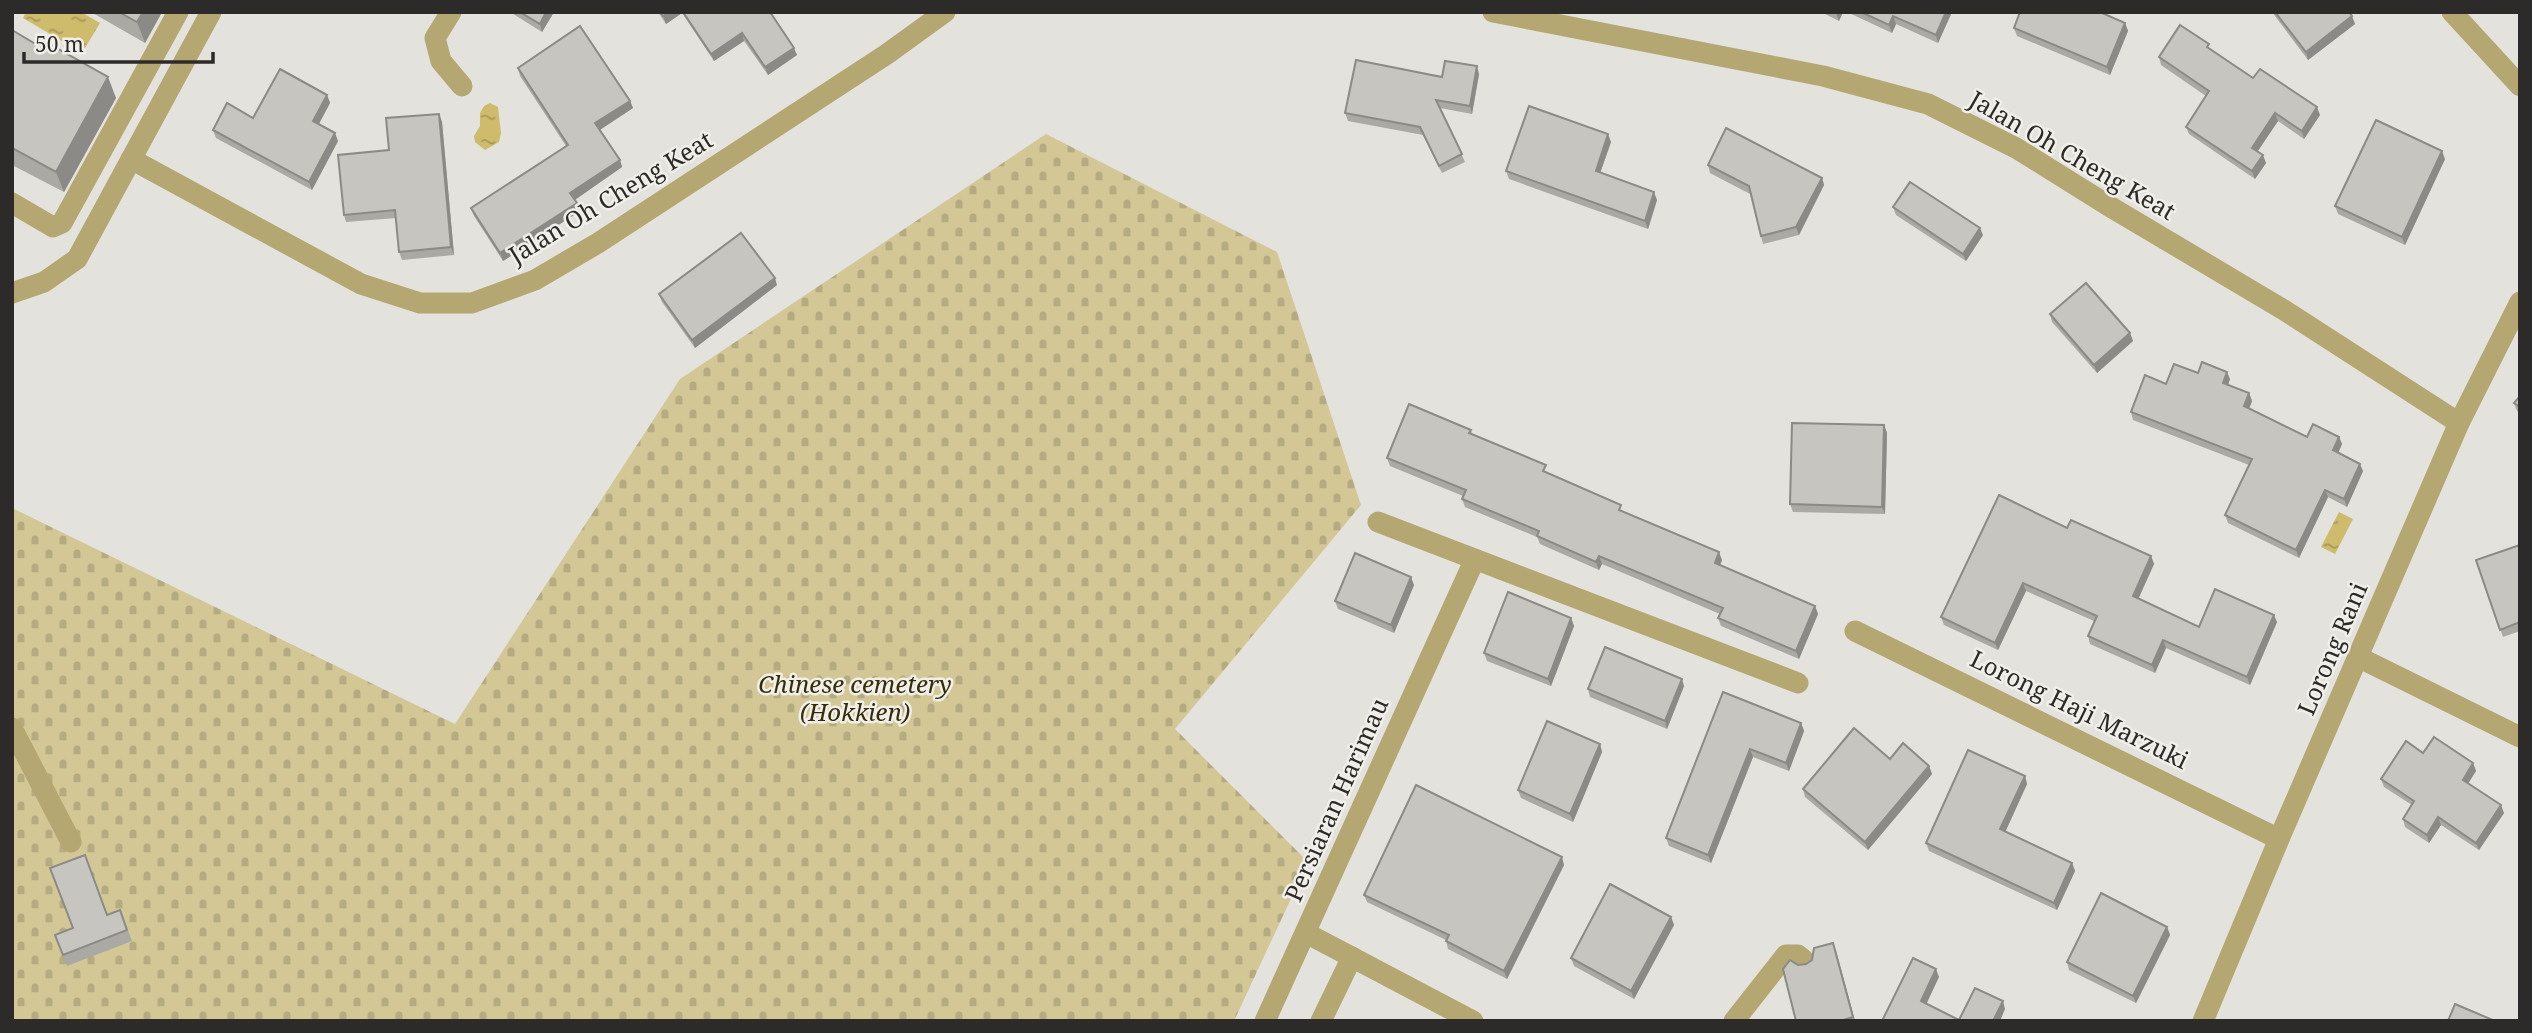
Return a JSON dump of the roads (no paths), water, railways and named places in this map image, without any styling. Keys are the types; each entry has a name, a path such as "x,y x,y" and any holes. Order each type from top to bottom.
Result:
{"street":[{"path":"12,203 53,227 62,223 178,12"},
{"path":"12,293 44,282 77,258 211,12"},
{"path":"451,12 435,38 441,61 462,86"},
{"name":"Jalan Oh Cheng Keat","path":"131,159 361,284 420,303 472,303 535,280 598,243 876,61 945,12"},
{"name":"Jalan Oh Cheng Keat","path":"1493,12 1823,76 1928,104 2015,148 2284,310 2459,423"},
{"path":"2452,12 2520,86"},
{"name":"Lorong Rani","path":"2203,1021 2459,423 2520,302"},
{"path":"1378,522 1798,683"},
{"name":"Persiaran Harimau","path":"1265,1021 1474,561"},
{"name":"Lorong Haji Marzuki","path":"1855,631 2279,839"},
{"path":"2358,657 2520,737"},
{"path":"12,728 71,842"},
{"path":"1307,933 1473,1021"},
{"path":"1735,1021 1786,956 1798,955 1804,960"},
{"path":"1321,1021 1352,957"}],"water":[{"path":"26,12 81,12 100,23 82,53 23,18"},
{"path":"490,103 498,107 501,133 499,142 485,150 475,142 474,136 480,126 480,113 484,106"},
{"path":"2339,512 2353,519 2335,554 2321,547"}],"park label":[{"name":"Chinese cemetery (Hokkien)","path":"855,699"}]}
